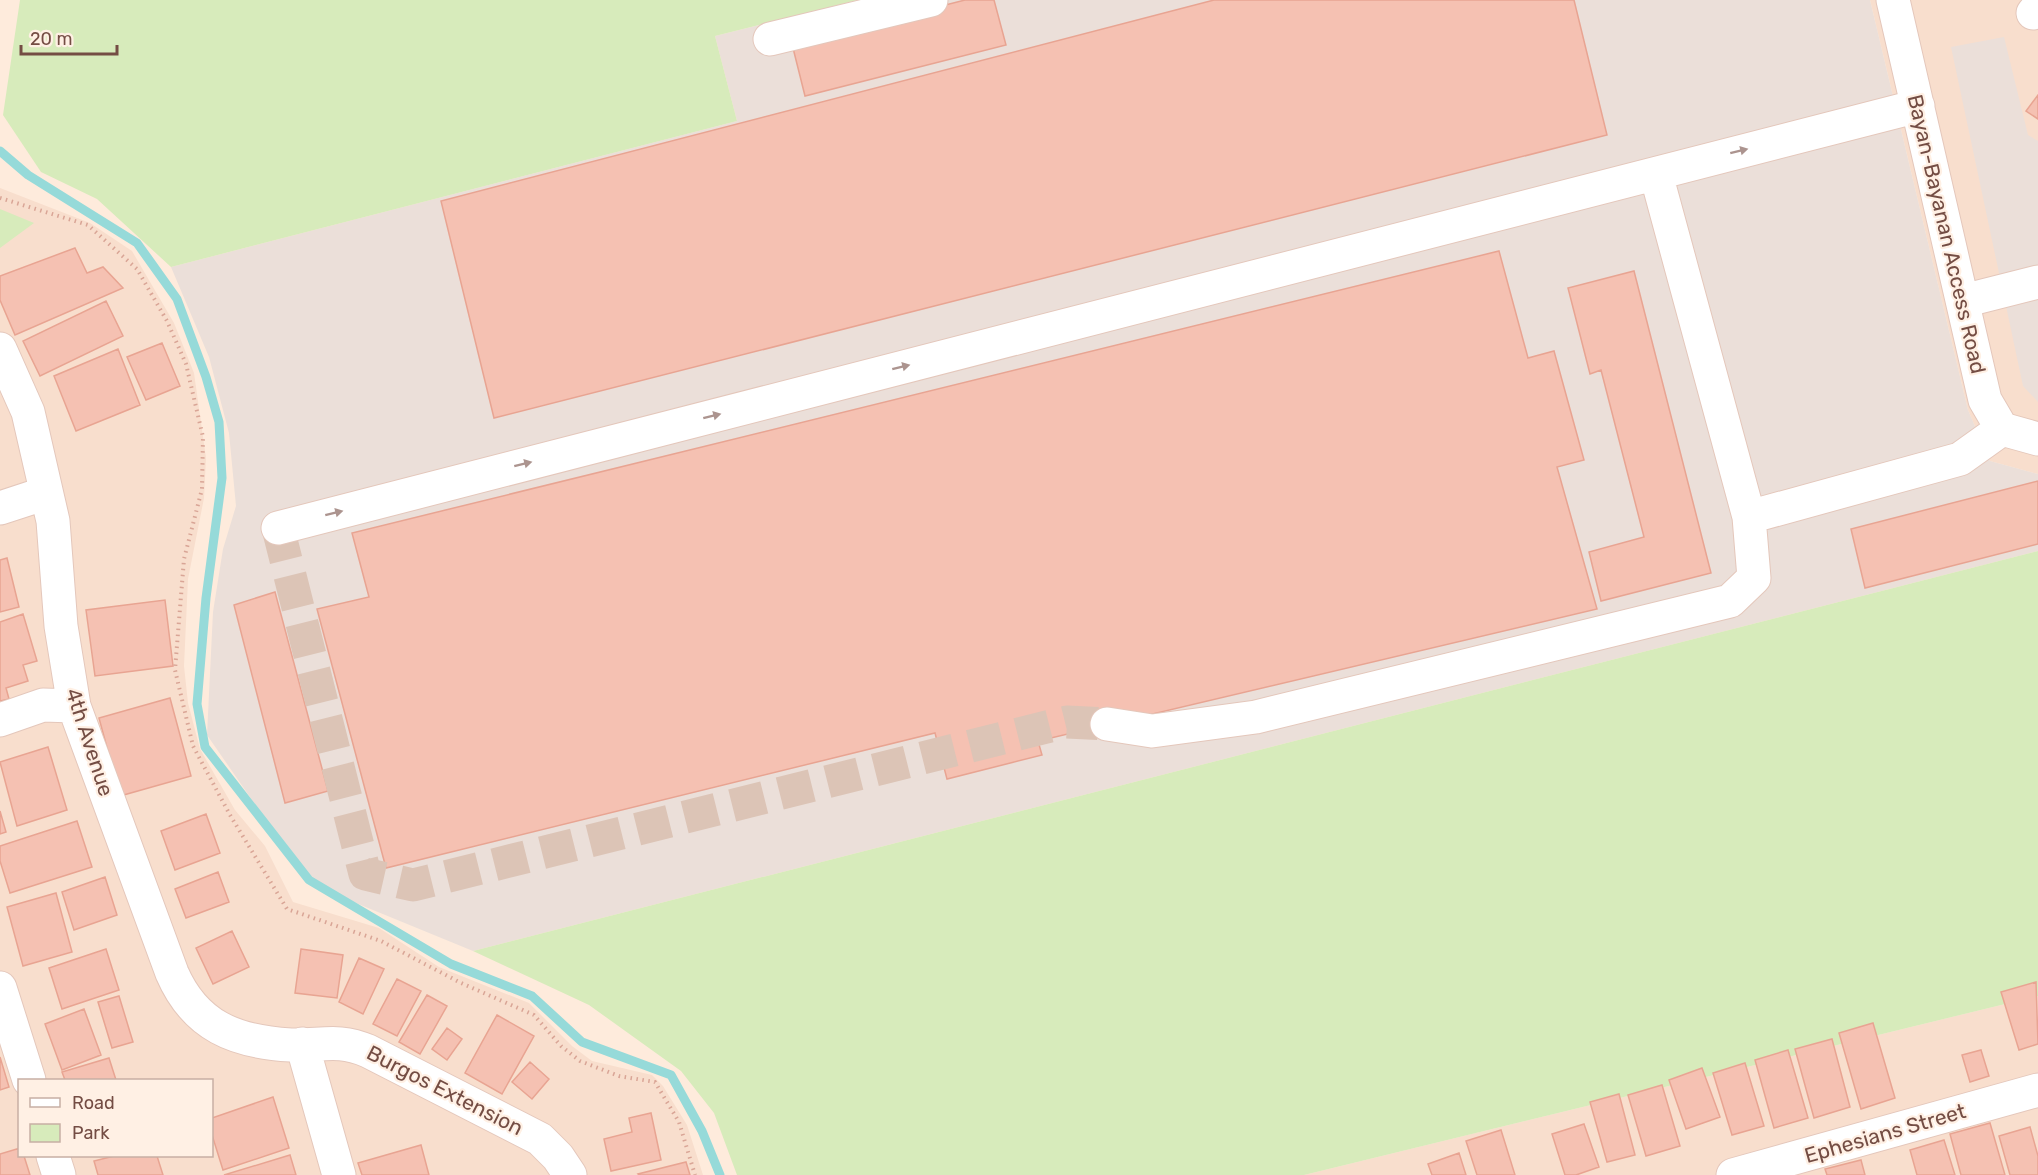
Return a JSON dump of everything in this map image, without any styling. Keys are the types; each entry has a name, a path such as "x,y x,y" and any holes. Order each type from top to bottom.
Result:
{"street":[{"path":"770,39 931,0"},
{"name":"Bayan-Bayanan Access Road","path":"1893,0 1985,400 2002,429"},
{"path":"278,528 1918,106"},
{"path":"1107,724 1152,731 1257,717 1730,601 1754,578 1749,517 1656,174"},
{"path":"1963,301 2038,282"},
{"name":"4th Avenue","path":"0,350 28,412 53,521 60,616 74,706 172,973 189,1004 204,1020 225,1032 273,1043 302,1044"},
{"path":"1749,517 1960,459 2002,429 2038,439"},
{"path":"0,508 46,493"},
{"path":"0,720 43,705 74,706"},
{"path":"0,987 29,1079"},
{"name":"Burgos Extension","path":"302,1044 342,1042 368,1051 535,1136 551,1148 570,1175"},
{"path":"302,1044 339,1175"},
{"name":"Ephesians Street","path":"1733,1175 2038,1090"},
{"path":"54,1157 59,1175"}],"path":[{"path":"0,198 87,225 137,269 167,321 186,364 203,437 202,479 184,559 175,669 193,746 230,815 287,909 381,941 461,983 534,1015 561,1046 580,1061 619,1076 655,1082 679,1122 695,1175"}],"shaded area":[{"path":"858,0 1870,0 1968,410 1990,461 2038,474 2038,551 473,951 334,894 304,875 207,735 213,612 223,549 236,506 229,433 209,357 171,267 737,121 715,36"},
{"path":"1870,0 2038,0 2038,474 1990,461 1968,410"},
{"path":"2004,37 2028,135 2038,141 2038,402 2023,386 1951,47"},
{"path":"0,188 90,223 132,251 174,323 194,373 206,458 204,498 188,579 184,666 188,703 200,749 235,810 265,846 293,902 379,928 439,967 529,1003 572,1046 592,1061 652,1075 663,1086 687,1125 703,1175 0,1175"},
{"path":"2038,996 2038,1175 1304,1175"}],"green space":[{"path":"20,0 858,0 715,36 737,121 171,267 97,199 41,172 3,115"},
{"path":"0,209 34,223 0,248"},
{"path":"2038,551 2038,996 1304,1175 737,1175 714,1113 681,1071 589,1005 473,951"}],"building":[{"path":"965,0 994,0 1006,45 805,96 792,44"},
{"path":"1214,0 1574,0 1607,135 494,418 441,201"},
{"path":"2038,95 2038,119 2026,111"},
{"path":"75,248 87,273 103,267 123,288 15,335 0,300 0,276"},
{"path":"1499,251 1528,358 1554,351 1584,460 1557,467 1597,609 1038,741 1042,755 947,779 935,733 386,868 317,609 369,597 352,533"},
{"path":"1634,271 1711,573 1601,601 1589,552 1644,537 1601,370 1590,374 1568,288"},
{"path":"106,301 123,336 40,376 23,341"},
{"path":"162,343 180,386 146,400 127,357"},
{"path":"118,349 140,405 76,431 54,376"},
{"path":"2038,481 2038,544 1865,588 1851,529"},
{"path":"7,558 19,607 0,612 0,560"},
{"path":"275,592 328,791 285,803 234,605"},
{"path":"165,600 173,666 95,676 86,610"},
{"path":"23,614 37,661 23,665 28,681 6,688 9,699 0,701 0,622"},
{"path":"170,698 191,776 120,796 99,718"},
{"path":"48,747 67,810 17,826 0,762"},
{"path":"0,811 6,832 0,834"},
{"path":"206,814 220,853 175,870 161,831"},
{"path":"77,821 92,867 10,893 0,861 0,846"},
{"path":"218,872 229,902 186,918 175,889"},
{"path":"105,877 117,915 74,930 62,892"},
{"path":"56,893 72,952 23,966 7,907"},
{"path":"232,931 249,967 213,984 196,948"},
{"path":"106,949 119,990 62,1009 49,968"},
{"path":"301,949 343,955 337,998 295,993"},
{"path":"359,958 384,969 363,1014 339,1002"},
{"path":"397,979 421,991 397,1036 373,1024"},
{"path":"2036,982 2038,1044 2019,1050 2001,992"},
{"path":"427,995 447,1006 420,1054 399,1042"},
{"path":"119,996 133,1042 112,1048 98,1002"},
{"path":"84,1009 101,1055 62,1070 45,1024"},
{"path":"497,1015 534,1036 502,1094 465,1073"},
{"path":"1873,1023 1895,1098 1861,1109 1839,1033"},
{"path":"447,1028 462,1039 447,1060 432,1049"},
{"path":"1832,1039 1850,1107 1814,1118 1795,1049"},
{"path":"1788,1050 1808,1118 1774,1128 1755,1060"},
{"path":"1981,1050 1989,1076 1970,1082 1962,1055"},
{"path":"0,1057 9,1087 0,1090"},
{"path":"109,1058 116,1079 65,1079 62,1072"},
{"path":"530,1062 549,1079 532,1099 512,1082"},
{"path":"1745,1063 1764,1126 1732,1135 1713,1073"},
{"path":"1702,1068 1720,1117 1686,1129 1669,1080"},
{"path":"1662,1085 1680,1146 1646,1156 1628,1095"},
{"path":"1619,1094 1635,1155 1607,1162 1590,1102"},
{"path":"273,1097 289,1148 223,1170 213,1138 213,1118"},
{"path":"651,1113 661,1160 611,1171 604,1139 632,1132 629,1118"},
{"path":"1990,1123 2005,1175 1961,1175 1950,1134"},
{"path":"1584,1124 1599,1167 1576,1175 1565,1175 1552,1134"},
{"path":"2030,1127 2038,1156 2038,1175 2010,1175 1999,1136"},
{"path":"1501,1130 1515,1175 1477,1175 1466,1141"},
{"path":"1944,1140 1955,1175 1917,1175 1910,1150"},
{"path":"421,1145 429,1175 362,1175 358,1163"},
{"path":"18,1149 18,1157 24,1157 30,1175 0,1175 0,1154"},
{"path":"1459,1153 1466,1175 1432,1175 1428,1164"},
{"path":"290,1155 296,1175 224,1175"},
{"path":"110,1157 157,1157 163,1175 98,1175 94,1161"},
{"path":"1861,1160 1865,1175 1827,1175 1825,1169"},
{"path":"686,1162 690,1175 638,1174"}],"waterway":[{"path":"0,151 28,175 137,243 177,299 206,377 219,422 222,478 206,598 197,704 205,747 309,880 451,964 532,996 582,1042 671,1075 702,1131 720,1175"}],"tunnel":[{"path":"278,528 365,874 413,885 1067,722 1107,724"}]}
